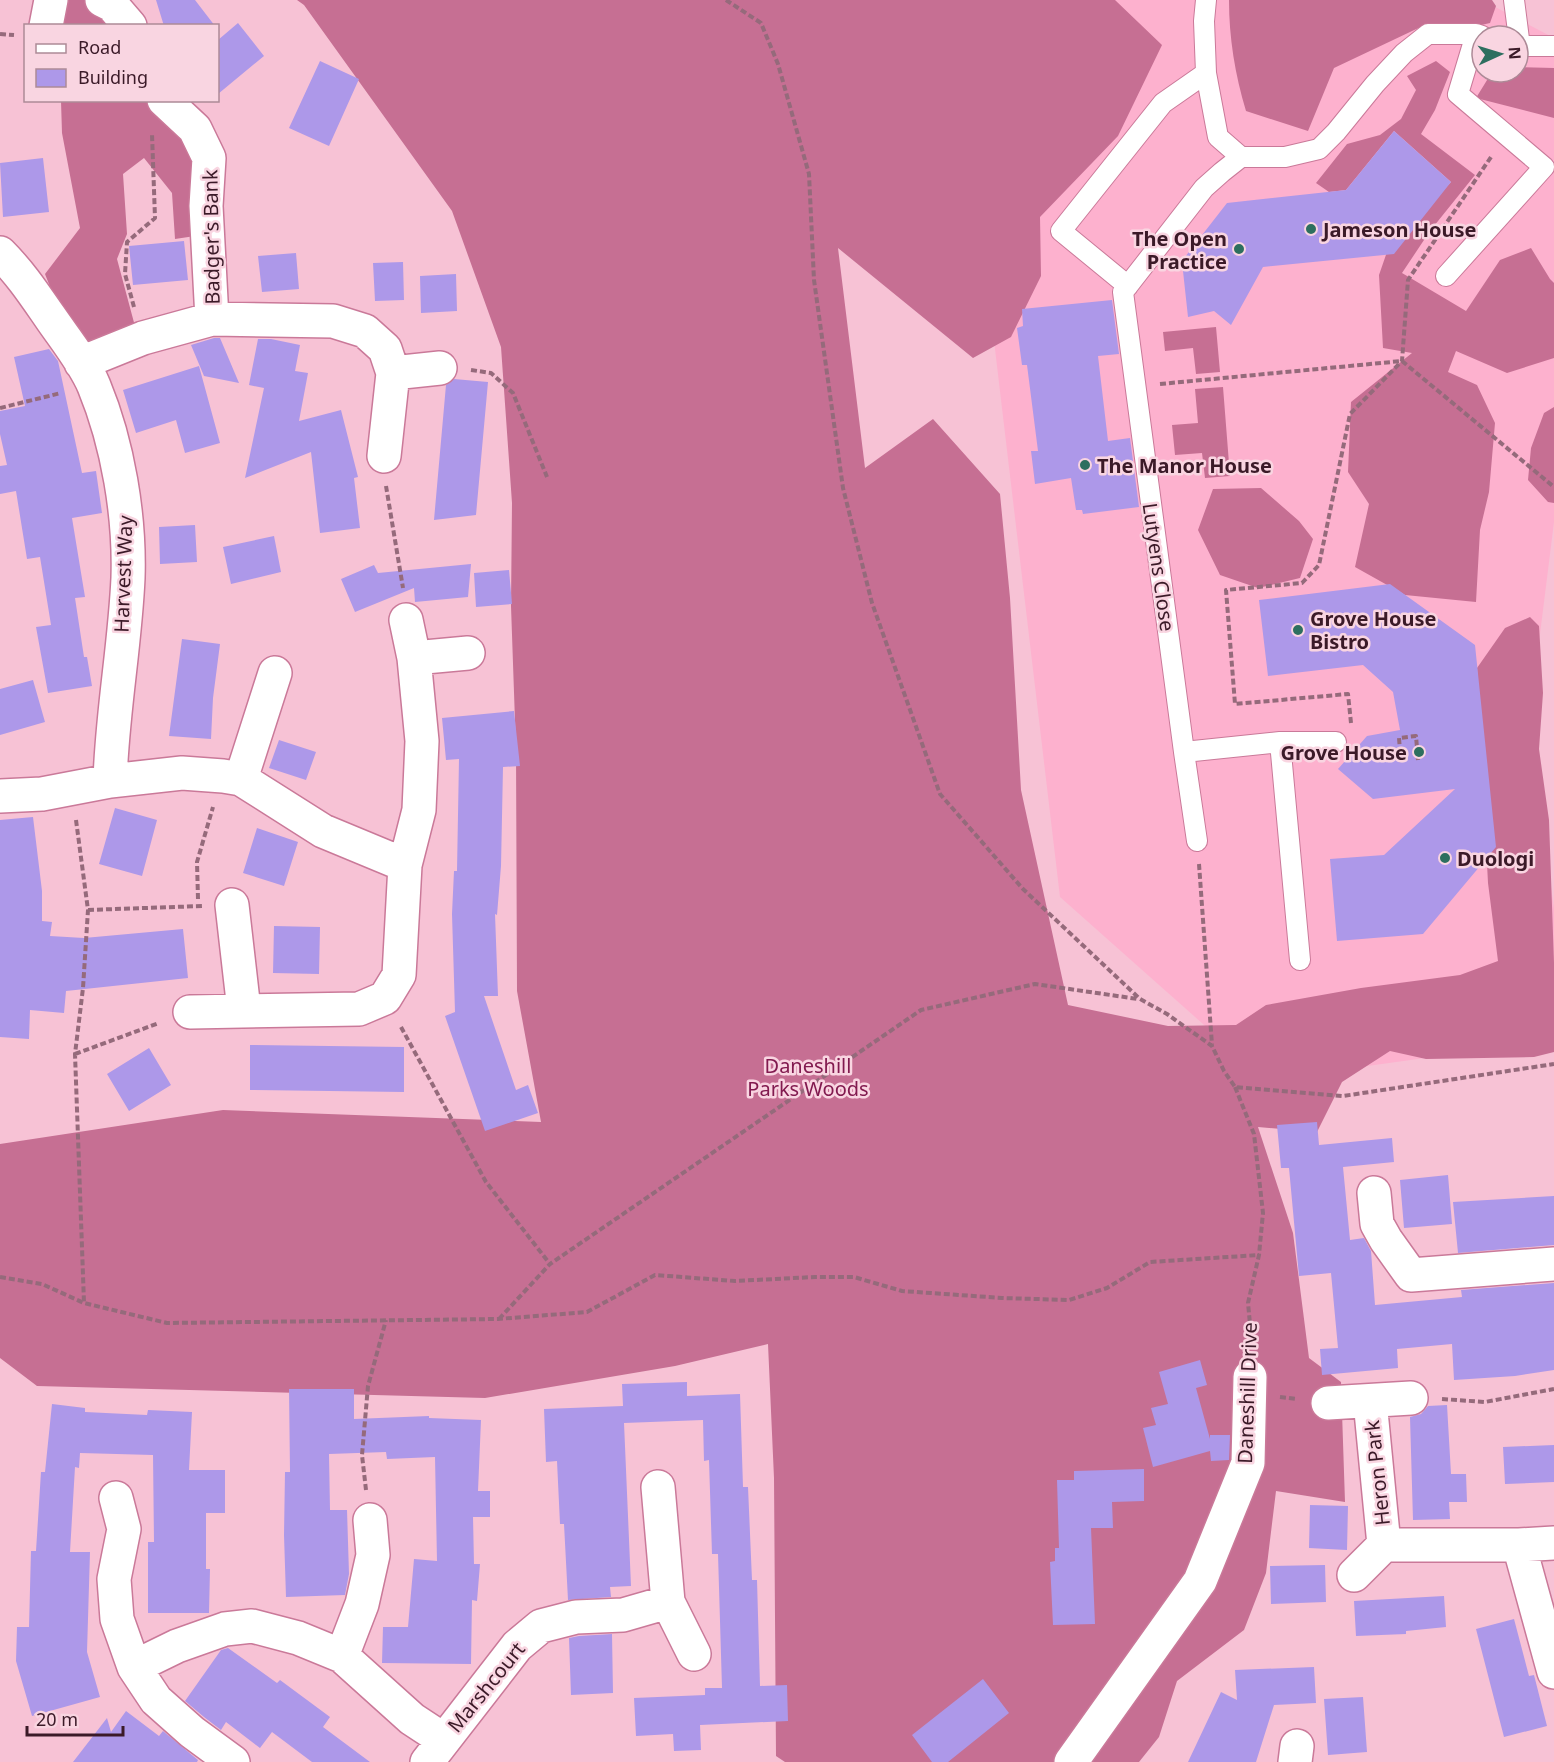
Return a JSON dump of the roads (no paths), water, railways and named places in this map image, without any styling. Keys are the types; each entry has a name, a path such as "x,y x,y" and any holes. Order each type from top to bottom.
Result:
{"street":[{"path":"46,24 51,0"},
{"path":"102,0 112,5 128,24"},
{"name":"Badger's Bank","path":"158,112 195,129 210,159 206,206 212,319"},
{"name":"Harvest Way","path":"0,253 20,273 87,374 106,423 124,494 128,578 112,730 110,781"},
{"name":"Badger's Bank","path":"87,374 143,338 212,319 333,321 365,330 385,349 393,373 384,456"},
{"path":"393,373 440,368"},
{"path":"190,1012 360,1009 385,998 399,975 405,865 419,810 422,741 414,658 406,620"},
{"path":"414,658 468,653"},
{"path":"232,778 275,673"},
{"path":"0,796 71,789 110,781 182,773 232,778 323,831 405,865"},
{"path":"231,905 244,1010"},
{"path":"1374,1193 1377,1224 1411,1275 1554,1264"},
{"name":"Daneshill Drive","path":"1071,1762 1200,1581 1248,1463 1250,1385"},
{"name":"Heron Park","path":"1328,1403 1411,1398"},
{"name":"Heron Park","path":"1370,1401 1384,1545"},
{"path":"658,1487 668,1602 694,1654"},
{"path":"116,1498 124,1528 114,1579 117,1619 134,1667 156,1700 192,1732 233,1762"},
{"path":"342,1656 362,1605 373,1555 370,1520"},
{"name":"Heron Park","path":"1354,1575 1384,1545 1554,1543"},
{"path":"1519,1545 1554,1672"},
{"name":"Marshcourt","path":"134,1667 177,1646 225,1629 252,1626 298,1638 342,1656 412,1719 435,1751 517,1646 541,1626 576,1617 623,1615 668,1602"}],"lane":[{"path":"1206,0 1204,21 1206,73 1218,137 1240,157"},
{"path":"1514,0 1517,24"},
{"path":"1206,73 1163,103 1061,231 1128,286 1204,188 1240,157 1285,157 1319,149 1404,53 1428,34 1470,35"},
{"path":"1530,47 1554,46"},
{"path":"1446,276 1544,167 1458,94 1470,60"},
{"name":"Lutyens Close","path":"1128,286 1123,292 1197,841"},
{"path":"1184,752 1280,742 1336,742"},
{"path":"1280,742 1300,960"}],"place":[{"name":"Jameson House","path":"1311,229"},
{"name":"The Open Practice","path":"1239,249"},
{"name":"The Manor House","path":"1085,465"},
{"name":"Grove House Bistro","path":"1298,630"},
{"name":"Grove House","path":"1419,752"},
{"name":"Duologi","path":"1445,858"}],"park label":[{"name":"Daneshill Parks Woods","path":"808,1076"}]}
